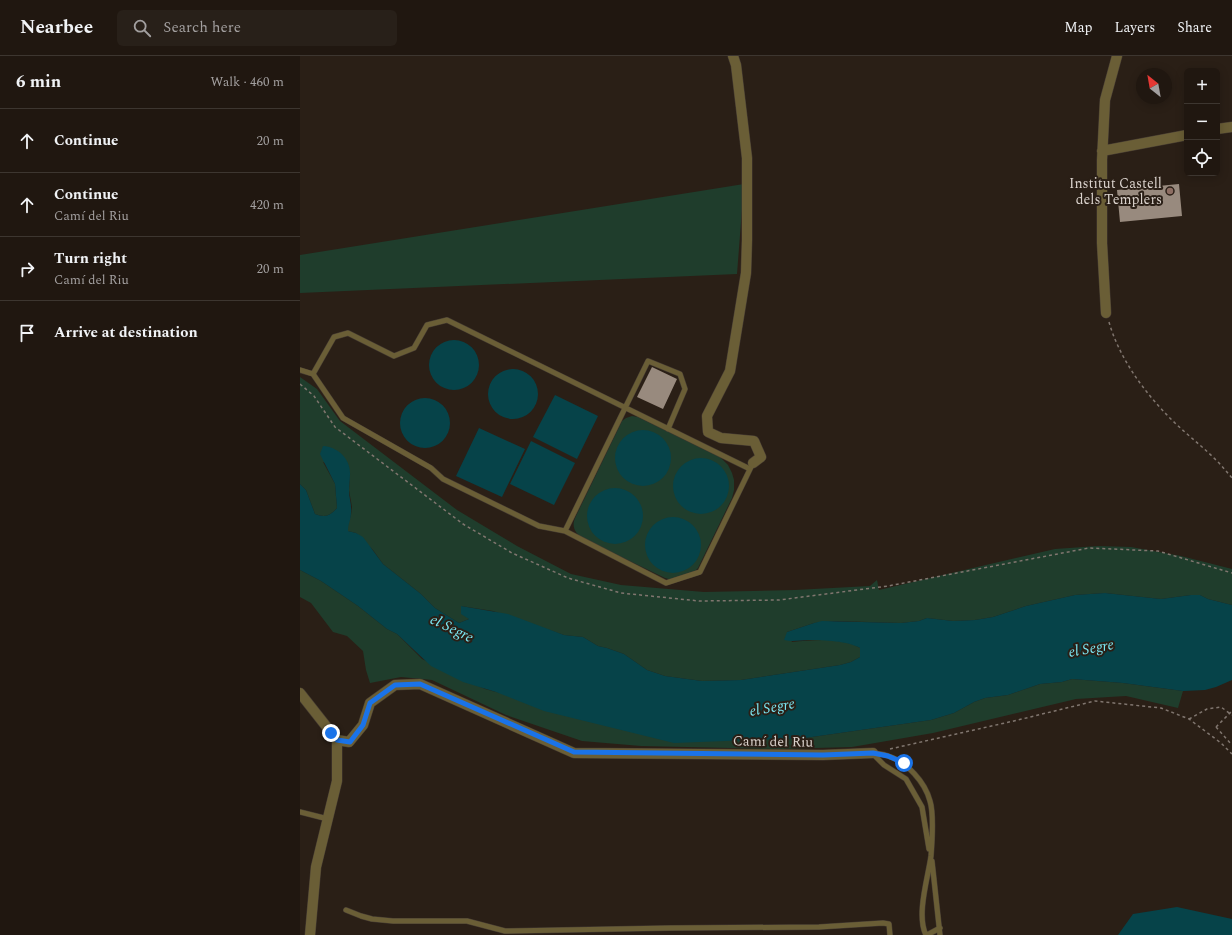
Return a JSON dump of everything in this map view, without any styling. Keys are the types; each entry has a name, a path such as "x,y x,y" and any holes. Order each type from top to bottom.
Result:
{"street":[{"path":"733,56 736,65 747,158 746,273 730,371 707,416 708,432 721,438 754,441 761,457 751,466"},
{"path":"1106,313 1102,243 1102,151 1106,100 1117,56"},
{"path":"1220,129 1232,127"},
{"path":"1102,151 1184,136"},
{"name":"Camí del Riu","path":"337,740 350,742 363,725 370,703 395,685 420,684 574,752 823,755 873,753"},
{"path":"300,693 337,740 337,781 316,867 310,935"}],"lane":[{"path":"300,370 313,374 343,418 431,468 443,479 539,526 564,531 666,583 700,572 751,466 668,429 447,320 427,325 414,348 394,356 348,333 334,337 313,374"},
{"path":"564,531 648,361 680,374 686,389 668,429"},
{"path":"873,753 884,765 906,779 922,807 934,872 940,935"},
{"path":"873,753 888,756 904,763 920,780 930,802 933,834 931,856 922,905 924,931 926,935 940,928"},
{"path":"300,812 328,819"},
{"path":"346,910 372,919 393,921 467,921 505,931 819,927 889,924 890,935"}],"path":[{"path":"1106,313 1117,346 1145,388 1166,415 1216,460 1232,478"},
{"path":"300,384 314,396 335,427 463,524 512,553 554,572 568,578 621,593 699,601 779,600 888,586 1089,548 1158,552 1232,573"},
{"path":"888,750 1018,720 1095,700 1161,708 1189,719 1221,743 1232,754"},
{"path":"1189,719 1207,709 1221,707 1232,715"},
{"path":"1232,711 1216,728 1232,745"}],"green space":[{"path":"744,184 737,274 300,293 300,255"},
{"path":"300,377 317,389 340,421 457,510 517,546 571,574 621,585 704,592 795,590 870,586 877,580 879,590 1055,549 1098,546 1131,547 1181,556 1232,569 1232,605 1208,599 1200,595 1161,599 1105,593 1075,595 1026,606 993,617 975,620 953,621 927,618 919,621 901,623 835,621 814,623 787,632 792,642 827,640 844,642 860,648 860,657 851,662 840,665 741,680 702,681 665,676 647,670 624,654 598,646 583,637 564,635 493,611 461,606 469,619 459,623 435,608 421,594 383,564 373,550 356,533 348,531 348,523 352,507 349,490 350,474 323,462 335,484 337,508 327,516 315,514 306,490 300,484"},
{"path":"632,416 638,417 720,457 728,465 734,480 732,498 698,568 695,571 672,580 584,539 574,528 575,518 622,421"},
{"path":"300,570 321,581 358,606 387,629 397,634 422,659 485,689 496,692 805,738 931,720 954,713 985,698 1008,695 1040,684 1062,682 1072,679 1123,683 1183,691 1178,708 1126,696 1076,699 933,733 852,747 778,749 641,746 582,741 506,715 432,680 401,677 370,683 363,651 347,636 333,632 311,603 300,597"}],"water":[{"path":"449,340 459,340 472,347 479,360 479,370 472,383 459,390 449,390 440,386 433,379 429,370 429,360 433,351 440,344"},
{"path":"508,369 518,369 531,376 538,389 538,399 531,412 518,419 508,419 499,415 492,408 488,399 488,389 492,380 499,373"},
{"path":"555,395 598,416 577,459 533,437"},
{"path":"420,398 430,398 443,405 450,418 450,428 443,441 430,448 420,448 411,444 404,437 400,428 400,418 404,409 411,402"},
{"path":"479,428 525,449 502,497 456,476"},
{"path":"643,430 654,432 663,438 669,447 671,458 669,469 663,478 654,484 643,486 632,484 623,478 617,469 615,458 617,447 623,438 632,432"},
{"path":"531,441 575,463 554,505 510,484"},
{"name":"el Segre","path":"323,446 338,451 346,459 350,469 349,491 351,515 348,531 363,537 383,564 421,594 435,608 459,623 469,619 461,614 461,606 508,614 564,635 583,637 598,646 624,654 647,670 665,676 702,681 741,680 840,665 851,662 860,657 860,648 836,641 784,640 787,632 822,621 901,623 919,621 927,618 953,621 975,620 993,617 1026,606 1075,595 1105,593 1161,599 1200,595 1208,599 1232,605 1232,680 1205,690 1183,691 1123,683 1072,679 1062,682 1040,684 1008,695 985,698 954,713 931,720 805,738 674,743 544,711 496,692 463,682 431,666 397,634 387,629 358,606 321,581 300,570 300,484 306,490 315,514 327,516 337,508 335,484 320,454"},
{"path":"701,458 712,460 721,466 727,475 729,486 727,497 721,506 712,512 701,514 690,512 681,506 675,497 673,486 675,475 681,466 690,460"},
{"path":"615,488 626,490 635,496 641,505 643,516 641,527 635,536 626,542 615,544 604,542 595,536 589,527 587,516 589,505 595,496 604,490"},
{"path":"673,517 684,519 693,525 699,534 701,545 699,556 693,565 684,571 673,573 662,571 653,565 647,556 645,545 647,534 653,525 662,519"},
{"path":"1177,907 1232,919 1232,935 1118,935 1133,914"}],"building":[{"path":"1179,184 1182,216 1120,222 1117,190"},
{"path":"652,367 677,379 663,409 637,397"}],"place":[{"name":"Institut Castell dels Templers","path":"1170,191"}],"route":[{"path":"331,733 337,740 350,742 363,725 370,703 395,685 420,684 574,752 823,755 873,753 888,756 904,763"}]}
